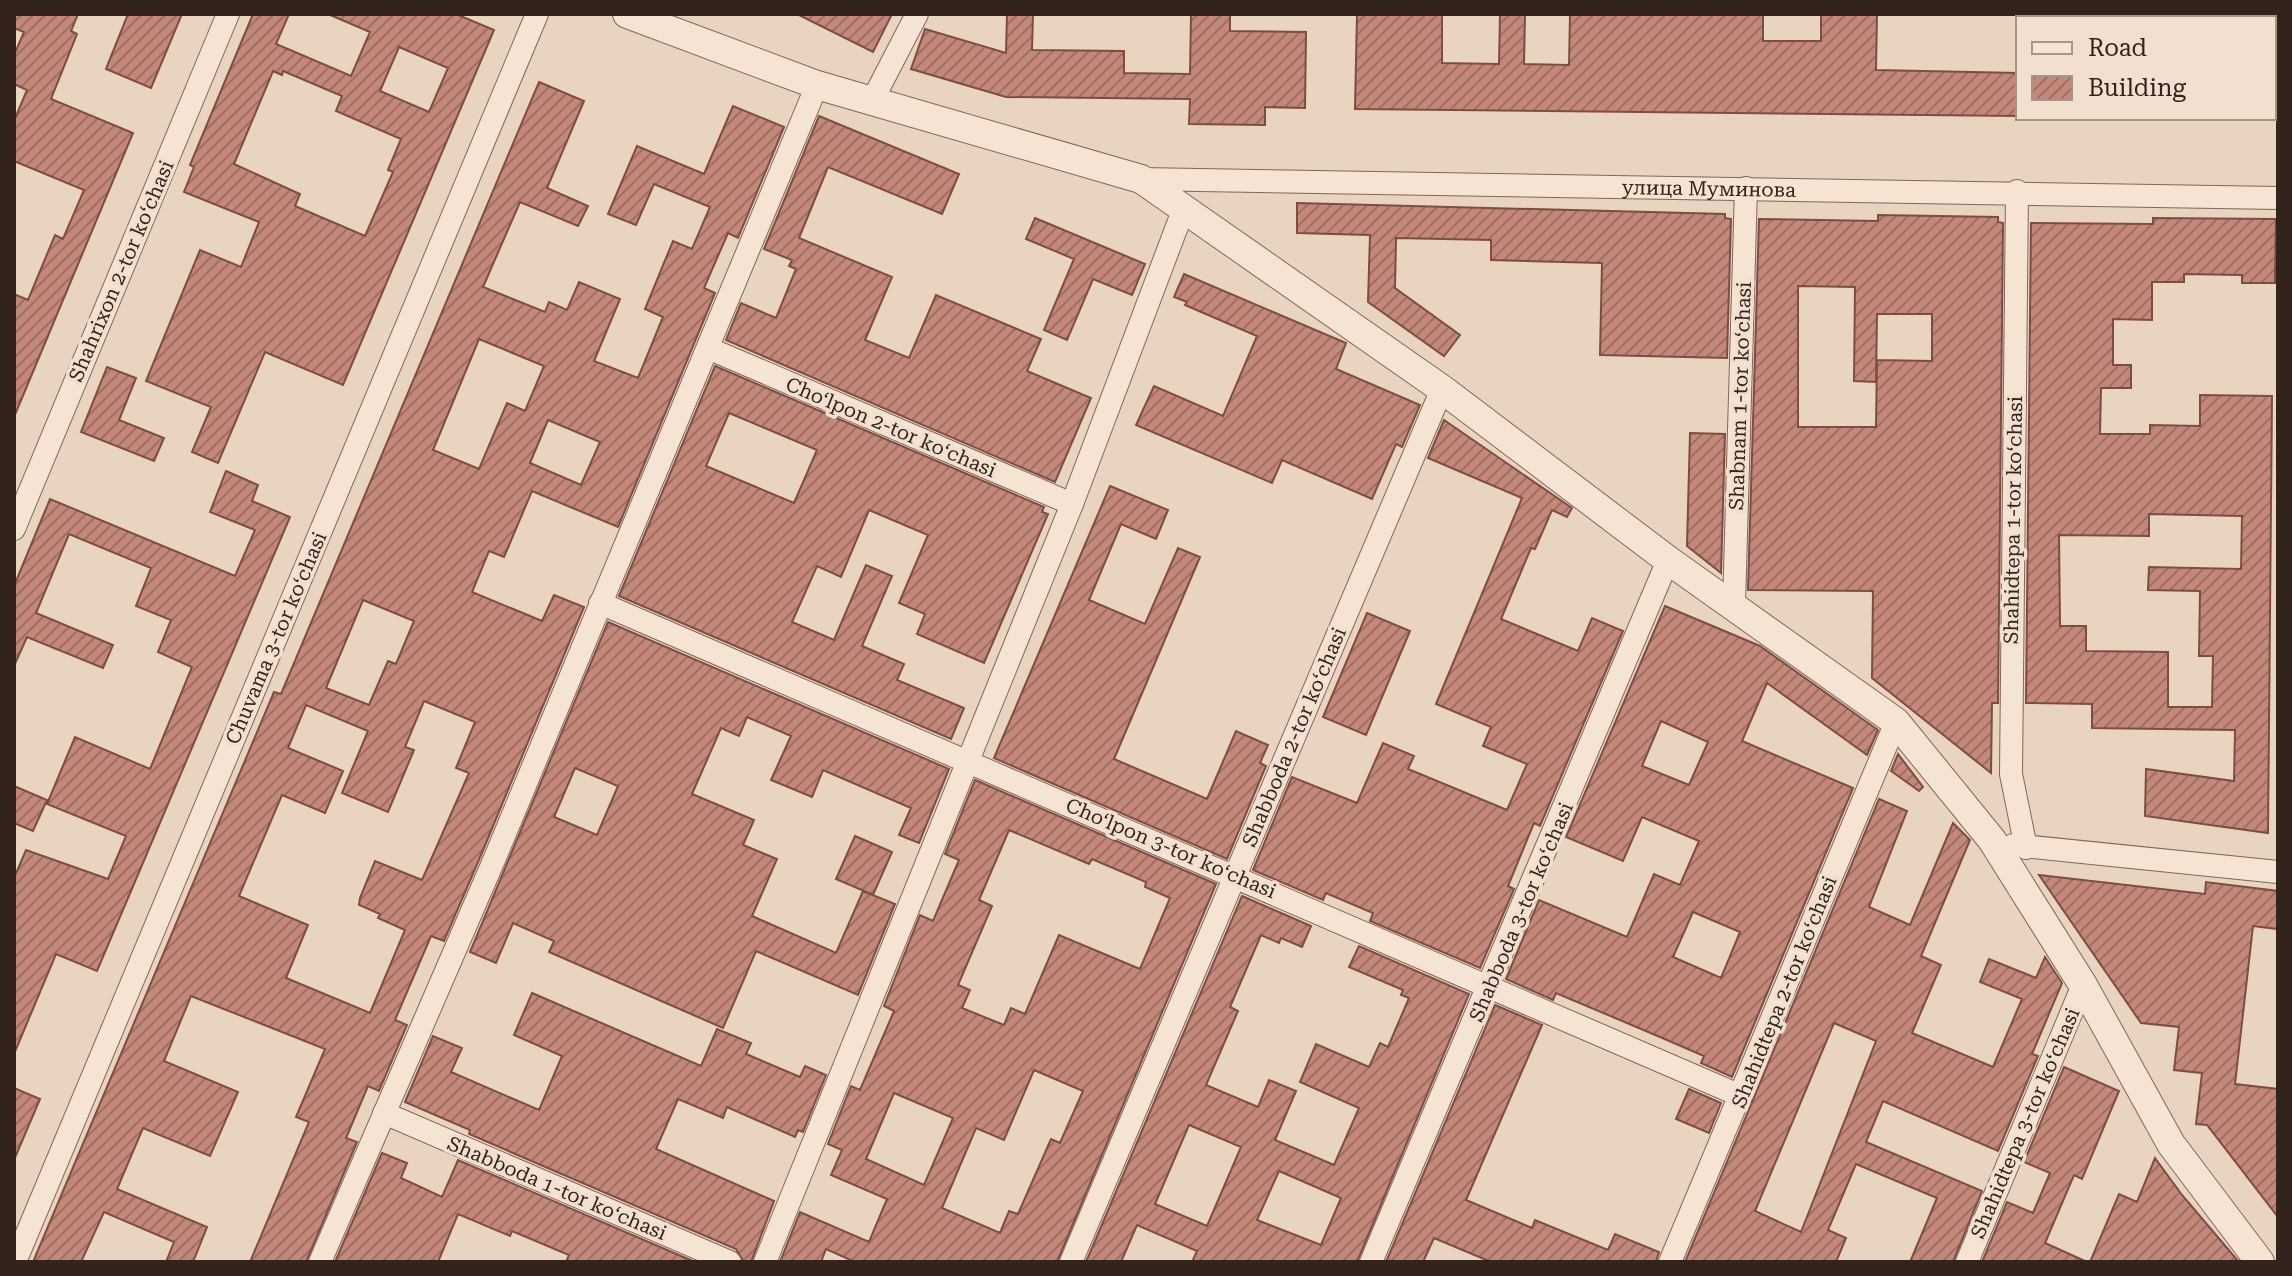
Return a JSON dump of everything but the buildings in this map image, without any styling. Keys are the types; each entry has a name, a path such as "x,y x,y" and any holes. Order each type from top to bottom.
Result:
{"street":[{"name":"Shahrixon 2-tor koʻchasi","path":"14,529 228,14"},
{"name":"Chuvama 3-tor koʻchasi","path":"15,1262 537,14"},
{"path":"627,14 817,85 1141,179 1442,389 1668,560 1896,722 1992,840 2083,985 2171,1144 2260,1262"},
{"path":"872,101 917,14"},
{"path":"320,1262 710,349 817,85"},
{"name":"улица Муминова","path":"1141,179 2017,191 2278,198"},
{"name":"Shabnam 1-tor koʻchasi","path":"1734,604 1746,188"},
{"name":"Shahidtepa 1-tor koʻchasi","path":"2017,191 2011,774 2026,848"},
{"path":"765,1262 1072,504 1184,208"},
{"name":"Cho‘lpon 2-tor koʻchasi","path":"710,349 1072,504"},
{"name":"Shabboda 2-tor koʻchasi","path":"1071,1262 1442,389"},
{"name":"Shabboda 3-tor koʻchasi","path":"1371,1262 1490,987 1668,560"},
{"name":"Cho‘lpon 3-tor koʻchasi","path":"600,603 1741,1096"},
{"name":"Shahidtepa 2-tor koʻchasi","path":"1670,1262 1896,722"},
{"path":"1992,840 2026,848 2278,872"},
{"name":"Shahidtepa 3-tor koʻchasi","path":"1967,1262 2083,985"},
{"name":"Shabboda 1-tor koʻchasi","path":"384,1113 730,1262"}]}
